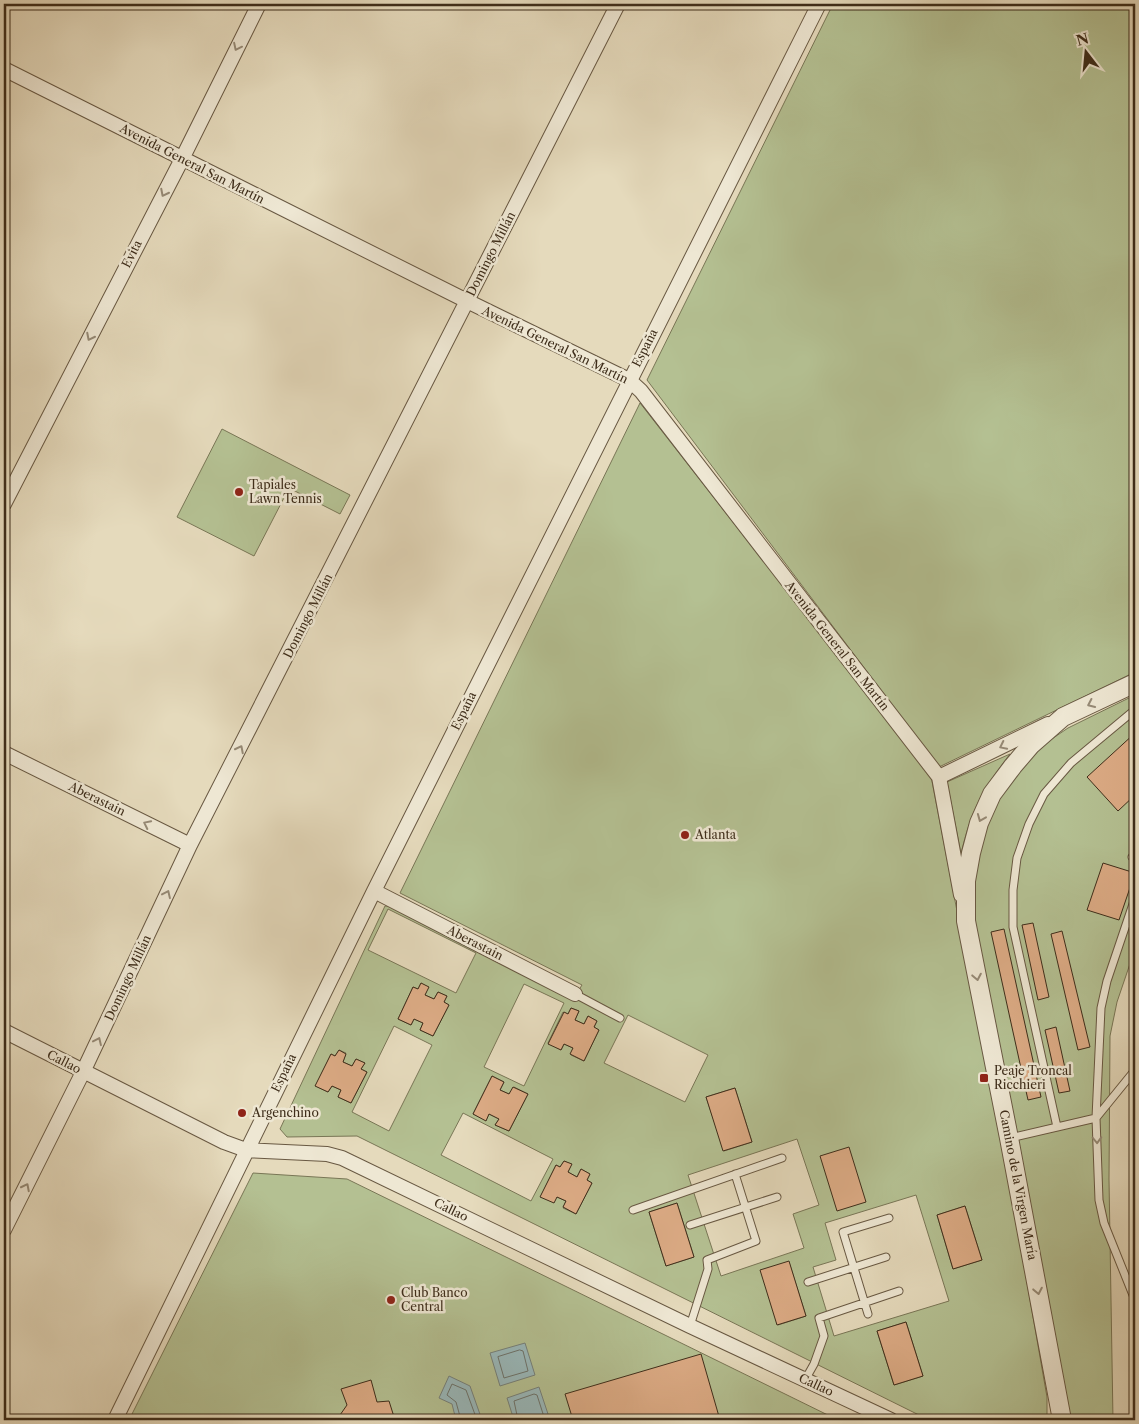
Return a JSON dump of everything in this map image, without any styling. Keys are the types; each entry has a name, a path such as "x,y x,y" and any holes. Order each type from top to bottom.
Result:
{"street":[{"name":"Evita","path":"4,504 182,159 259,4"},
{"name":"Domingo Millán","path":"4,1230 83,1072 190,845 618,4"},
{"name":"España","path":"115,1420 374,892 819,4"},
{"name":"Avenida General San Martín","path":"4,69 629,380 641,391 939,778"},
{"name":"Camino de la Virgen María","path":"1062,1420 939,778 1135,683"},
{"name":"Camino de la Virgen María","path":"966,921 966,882 971,853 979,822 992,794 1031,745 1063,717"},
{"name":"Aberastain","path":"4,752 190,845"},
{"name":"Aberastain","path":"374,892 576,994"},
{"name":"Callao","path":"4,1031 224,1142 246,1150 327,1154 342,1158 690,1326 891,1420"}],"lane":[{"path":"1057,1127 1013,927 1013,890 1017,858 1029,824 1044,794 1071,763 1131,713"},
{"path":"1135,898 1107,981 1101,1008 1096,1118 1099,1200 1104,1223 1135,1300"},
{"path":"576,994 620,1018"},
{"path":"1009,1138 1096,1118 1135,1070"},
{"path":"633,1210 782,1158"},
{"path":"690,1326 708,1269 707,1260 756,1241 735,1174"},
{"path":"690,1225 777,1197"},
{"path":"868,1314 843,1232 889,1218"},
{"path":"808,1282 886,1257"},
{"path":"806,1380 824,1336 820,1318 899,1291"}],"green space":[{"path":"833,4 1135,4 1135,672 939,767 647,380"},
{"name":"Atlanta","path":"640,403 931,776 1013,1202 1047,1397 1047,1420 929,1420 357,1136 287,1137 280,1129 385,906 391,906 573,999 582,985 400,893","holes":["388,909 476,953 456,993 368,950","421,983 428,987 425,995 434,999 438,992 447,996 444,1002 449,1005 433,1036 420,1030 423,1023 414,1019 411,1025 398,1019 413,987 418,989","524,984 564,1003 524,1086 484,1067","571,1008 579,1011 575,1020 584,1024 588,1016 597,1021 594,1027 599,1030 584,1061 571,1055 573,1048 564,1044 561,1050 548,1043 563,1012 568,1014","628,1015 708,1055 685,1102 604,1063","394,1026 432,1045 389,1131 352,1112","339,1050 346,1053 343,1062 352,1066 356,1059 365,1063 361,1069 367,1072 351,1103 338,1097 341,1090 332,1086 328,1092 316,1086 331,1054 335,1056","492,1076 504,1082 500,1090 509,1094 514,1087 528,1094 509,1131 495,1125 499,1119 489,1114 486,1120 473,1114","735,1088 752,1142 724,1151 706,1097","463,1113 553,1159 531,1201 441,1155","797,1139 819,1205 793,1214 804,1248 721,1276 688,1175","564,1161 571,1164 568,1172 577,1177 581,1169 590,1174 587,1180 592,1183 576,1214 563,1208 566,1201 557,1197 541,1196 556,1165 560,1167","916,1195 949,1301 834,1336 813,1267 836,1260 825,1223","677,1203 694,1257 666,1266 649,1212","965,1206 982,1260 953,1269 937,1215","789,1262 806,1316 778,1325","906,1322 923,1376 894,1385 877,1331"]},
{"name":"Tapiales Lawn Tennis","path":"222,429 350,495 340,514 289,488 254,556 177,517"},
{"path":"1135,695 1135,949 1117,1002 1110,1036 1109,1179 1113,1420 1070,1420 973,914 973,881 983,832 1004,790 1037,749 1068,728"},
{"path":"1010,754 992,778 979,801 969,825 961,854 947,782"},
{"name":"Club Banco Central","path":"253,1173 347,1179 838,1420 129,1420"}],"water":[{"path":"525,1343 535,1375 500,1386 490,1353"},
{"path":"449,1376 470,1386 482,1420 456,1420 452,1404 439,1398"},
{"path":"539,1387 550,1420 514,1420 507,1398"}],"building":[{"path":"1135,733 1135,795 1118,811 1087,777"},
{"path":"1103,863 1135,873 1119,920 1087,910"},
{"path":"1033,923 1049,997 1038,1000 1022,925"},
{"path":"1004,929 1041,1097 1028,1100 991,932"},
{"path":"1062,931 1090,1047 1078,1050 1051,934"},
{"path":"421,983 429,987 425,995 434,999 438,992 447,996 444,1002 449,1005 433,1036 420,1030 423,1023 414,1019 411,1025 398,1019 413,987 418,989"},
{"path":"571,1008 579,1011 575,1020 584,1024 588,1016 597,1021 594,1027 599,1030 584,1061 570,1054 573,1048 564,1044 561,1050 548,1044 564,1012 568,1014"},
{"path":"1056,1027 1070,1091 1059,1093 1045,1030"},
{"path":"339,1050 346,1054 343,1062 352,1066 356,1059 365,1063 361,1069 367,1072 351,1103 338,1097 341,1090 332,1086 328,1092 315,1086 331,1054 335,1056"},
{"path":"492,1076 504,1082 500,1090 509,1094 513,1087 528,1094 509,1131 495,1125 499,1119 489,1114 486,1121 473,1114"},
{"path":"735,1088 752,1142 723,1151 706,1097"},
{"path":"849,1147 866,1202 837,1211 820,1156"},
{"path":"564,1161 572,1164 568,1172 577,1177 581,1169 590,1174 587,1180 592,1183 576,1214 563,1207 566,1201 557,1197 554,1203 540,1197 556,1165 560,1167"},
{"path":"677,1203 694,1257 666,1266 649,1212"},
{"path":"965,1206 982,1260 953,1269 937,1215"},
{"path":"789,1261 806,1316 777,1325 760,1270"},
{"path":"906,1322 923,1376 894,1385 877,1331"},
{"path":"701,1354 720,1420 573,1420 565,1394"},
{"path":"371,1380 377,1402 389,1401 395,1420 342,1420 340,1415 347,1405 341,1389"}],"place":[{"name":"Tapiales Lawn Tennis","path":"239,492"},
{"name":"Atlanta","path":"685,835"},
{"name":"Peaje Troncal Ricchieri","path":"984,1078"},
{"name":"Argenchino","path":"242,1113"},
{"name":"Club Banco Central","path":"391,1300"}]}
